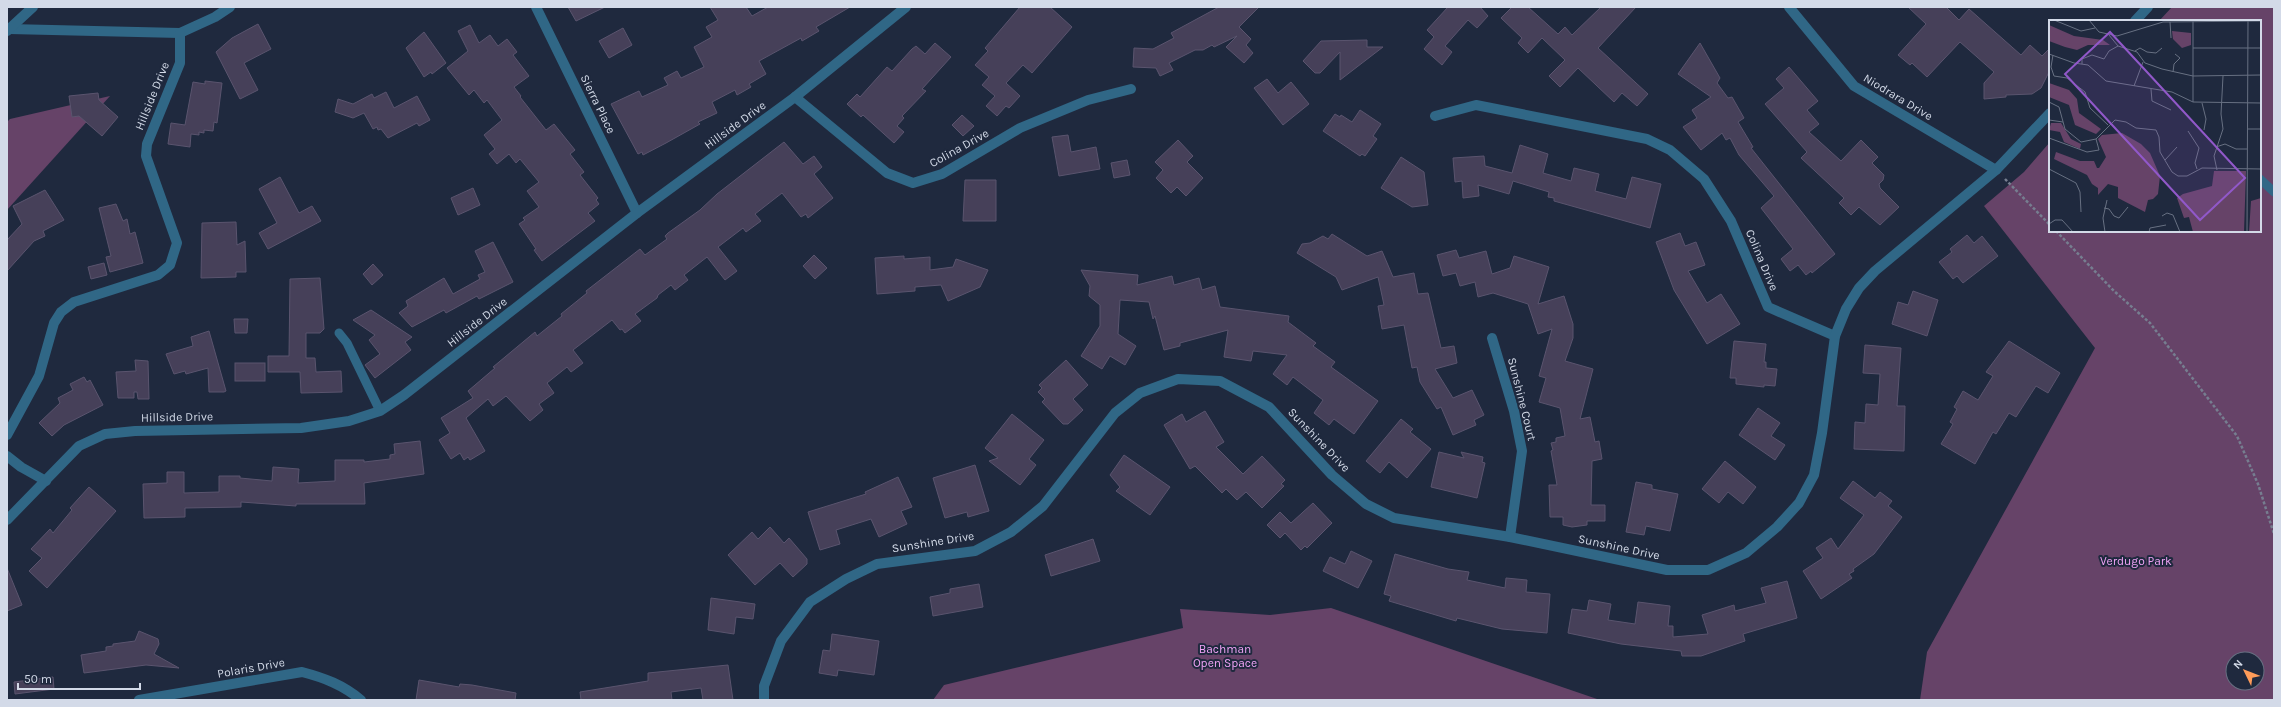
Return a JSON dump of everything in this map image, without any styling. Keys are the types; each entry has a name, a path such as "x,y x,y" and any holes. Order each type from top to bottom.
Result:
{"street":[{"path":"8,30 33,7"},
{"path":"8,30 180,33 215,17 230,7"},
{"name":"Sierra Place","path":"536,7 637,213"},
{"name":"Hillside Drive","path":"7,520 79,446 105,434 135,430 301,428 349,421 380,411 404,395 637,213 795,96 906,7"},
{"path":"2136,20 2148,7"},
{"name":"Niodrara Drive","path":"1790,8 1854,86 1996,170"},
{"name":"Hillside Drive","path":"7,435 39,376 54,323 61,312 74,302 158,275 170,265 177,243 146,156 147,144 180,63 180,33"},
{"name":"Colina Drive","path":"795,96 888,173 913,183 942,174 1020,128 1088,100 1131,89"},
{"name":"Colina Drive","path":"1435,116 1476,105 1647,139 1670,150 1704,179 1731,221 1768,307 1835,336"},
{"path":"1835,336 1846,309 1859,288 1875,271 1996,170 2049,114"},
{"name":"Sunshine Drive","path":"764,700 764,686 781,641 810,602 846,579 877,564 975,551 1011,532 1043,506 1115,413 1140,393 1178,379 1220,381 1269,407 1332,475 1366,504 1394,518 1510,537 1667,570 1708,570 1746,553 1777,527 1799,502 1814,475 1822,433 1835,336"},
{"name":"Sunshine Court","path":"1492,338 1514,411 1522,451 1510,537"},
{"path":"7,456 21,467 46,481"},
{"name":"Polaris Drive","path":"139,700 302,672 326,678 348,689 361,700"}],"lane":[{"path":"2261,180 2274,192"},
{"path":"339,334 347,343 380,411"}],"path":[{"path":"1996,170 2049,224"},
{"path":"2057,232 2114,291 2150,322 2237,436 2258,484 2274,534"}],"green space":[{"name":"Verdugo Park","path":"2172,7 2274,7 2274,700 1920,700 1927,652 2095,348 1984,206 2024,172 2049,143 2049,232 2261,232 2261,20 2160,20"},
{"path":"110,96 7,210 7,122 10,119"},
{"name":"Bachman Open Space","path":"1331,608 1600,700 933,700 944,685 1183,628 1180,609 1270,615"}],"building":[{"path":"568,7 605,7 576,21"},
{"path":"710,7 746,7 752,16 768,7 850,7 816,27 819,31 802,41 801,38 759,61 766,74 749,84 751,87 737,95 735,90 712,102 717,113 698,122 700,124 643,155 642,152 638,154 611,104 639,91 642,97 668,85 664,78 677,71 681,78 704,67 694,47 712,37 706,27 718,20"},
{"path":"1020,7 1050,7 1072,27 1032,73 1023,65 1006,83 1020,96 1009,108 1006,106 997,116 986,106 995,96 982,85 989,77 975,65 988,51 985,48"},
{"path":"1219,7 1259,7 1239,27 1251,39 1246,45 1253,53 1244,63 1226,47 1237,36 1214,47 1212,45 1203,50 1195,50 1169,63 1173,70 1160,76 1156,68 1133,67 1134,48 1153,49 1174,38 1171,33"},
{"path":"1448,7 1480,7 1488,16 1477,28 1468,20 1445,46 1452,52 1442,65 1424,49 1434,37 1427,30"},
{"path":"1512,7 1528,7 1558,34 1565,27 1572,35 1601,7 1636,7 1598,48 1648,94 1637,106 1622,93 1614,102 1578,68 1560,87 1549,76 1565,60 1542,38 1528,53 1518,43 1522,38 1501,18"},
{"path":"1908,7 1946,7 1959,20 1969,9 2021,55 2030,45 2042,56 2049,49 2049,72 2041,88 2032,94 2006,95 2006,97 1984,99 1984,83 1994,72 1960,42 1927,77 1912,63 1910,65 1898,55 1926,24"},
{"path":"258,24 271,49 244,63 258,90 240,99 216,52 232,38"},
{"path":"470,25 479,43 490,35 498,46 507,39 517,52 513,55 529,76 514,87 546,130 554,124 575,150 570,154 584,172 580,175 598,198 596,200 599,204 588,213 595,221 542,261 534,250 536,249 519,224 525,220 523,218 539,207 527,191 539,182 520,159 516,163 509,154 497,164 489,154 495,149 484,135 502,120 487,100 484,103 474,90 469,95 447,68 468,51 458,31"},
{"path":"623,28 632,45 609,58 599,41"},
{"path":"424,32 446,63 432,74 431,72 424,77 406,48"},
{"path":"1367,40 1367,47 1383,47 1340,80 1340,52 1320,73 1315,73 1303,61 1321,41"},
{"path":"935,43 951,57 922,89 926,91 902,116 904,118 897,126 904,132 894,143 863,115 861,117 847,104 857,94 860,97 887,67 892,71 916,46 925,54"},
{"path":"1700,43 1720,78 1717,83 1728,98 1732,97 1744,118 1738,122 1753,147 1751,148 1835,254 1812,273 1811,271 1806,275 1798,265 1790,271 1781,259 1793,249 1761,208 1774,196 1739,155 1730,138 1726,140 1722,133 1701,150 1683,127 1697,118 1692,110 1711,97 1678,74"},
{"path":"1789,67 1818,101 1807,110 1819,124 1809,132 1841,161 1861,140 1878,157 1872,163 1884,175 1883,180 1879,184 1880,188 1899,207 1880,225 1859,207 1851,215 1839,203 1844,198 1801,158 1807,152 1765,104 1784,88 1776,79"},
{"path":"1267,79 1278,93 1291,82 1309,104 1283,125 1254,88"},
{"path":"205,81 222,83 217,123 214,122 213,131 204,130 204,133 199,132 199,135 191,134 190,147 168,144 171,123 185,125 193,82 205,84"},
{"path":"386,92 394,108 417,96 430,120 419,126 417,123 388,138 381,129 378,130 377,127 373,129 364,113 353,118 335,112 338,99 353,104 372,94 374,98"},
{"path":"98,93 99,100 118,117 102,136 79,116 72,117 69,96"},
{"path":"1360,110 1381,124 1373,136 1377,139 1365,156 1362,154 1360,156 1323,131 1335,114 1340,117 1341,115 1352,122"},
{"path":"962,115 974,126 963,136 952,125"},
{"path":"1068,135 1071,152 1096,147 1100,169 1059,176 1052,137"},
{"path":"1178,140 1193,156 1187,162 1203,178 1186,196 1177,187 1171,193 1156,178 1163,170 1155,162"},
{"path":"784,142 803,164 814,156 822,167 814,174 833,198 808,218 806,214 801,217 782,193 755,214 761,221 746,232 743,228 718,247 737,271 725,280 707,257 684,275 688,280 675,290 671,285 658,295 657,298 635,314 641,321 625,333 622,329 620,330 612,320 573,350 583,363 571,372 567,367 547,383 554,393 539,404 543,410 530,421 506,396 493,406 488,399 466,418 485,451 470,460 468,457 464,460 460,453 451,459 439,440 450,433 441,418 473,398 468,391 495,368 493,367 535,332 537,336 562,316 561,314 587,293 586,291 640,249 645,255 667,239 665,236 668,233 700,210 717,194"},
{"path":"1520,145 1548,154 1543,173 1571,181 1574,168 1599,174 1595,191 1626,199 1632,177 1661,184 1650,228 1554,201 1554,198 1548,197 1549,192 1513,181 1509,194 1478,185 1479,196 1463,198 1462,181 1455,182 1453,158 1484,156 1485,166 1512,173"},
{"path":"1401,157 1424,172 1428,205 1412,207 1381,188"},
{"path":"1127,160 1130,175 1114,178 1111,163"},
{"path":"280,177 299,213 312,206 321,221 268,249 259,233 277,223 259,189"},
{"path":"965,180 996,180 996,221 963,221"},
{"path":"473,188 480,205 458,215 451,198"},
{"path":"45,190 64,220 43,231 45,236 34,241 7,271 7,240 22,224 13,206"},
{"path":"116,204 123,221 127,219 130,234 135,232 143,263 110,272 106,257 111,256 99,208"},
{"path":"236,222 237,245 245,241 246,272 236,272 236,277 201,278 202,223"},
{"path":"1680,233 1685,246 1696,242 1705,265 1688,271 1707,303 1721,294 1740,324 1707,344 1674,290 1656,242"},
{"path":"1332,234 1367,256 1382,251 1393,277 1414,273 1418,294 1428,293 1441,348 1454,346 1457,363 1435,369 1453,398 1472,390 1484,415 1474,420 1476,425 1453,435 1441,407 1437,409 1420,382 1417,367 1412,368 1404,325 1382,329 1378,306 1384,305 1378,277 1342,290 1336,277 1297,253 1302,244 1310,243 1323,236 1328,239"},
{"path":"1967,235 1974,243 1982,236 1998,256 1963,283 1957,276 1953,279 1939,262 1952,252 1950,249"},
{"path":"493,242 513,282 479,299 477,296 446,313 444,310 412,327 399,313 408,306 406,301 444,278 453,294 480,279 478,275 485,272 475,251"},
{"path":"1456,250 1459,258 1486,251 1492,274 1510,268 1514,256 1549,267 1538,304 1564,296 1573,324 1573,338 1565,361 1593,369 1580,419 1590,417 1595,442 1599,441 1602,459 1592,461 1591,505 1605,505 1605,521 1587,521 1587,525 1572,527 1563,525 1563,517 1550,517 1549,485 1557,485 1551,443 1556,442 1556,438 1565,436 1560,408 1539,402 1546,378 1539,376 1552,329 1538,334 1528,304 1493,293 1478,297 1475,282 1460,286 1456,273 1443,276 1437,255"},
{"path":"814,255 827,268 815,279 803,266"},
{"path":"904,256 904,259 930,257 930,270 953,267 956,259 988,270 980,287 948,301 941,285 915,287 915,291 877,294 875,258"},
{"path":"104,263 107,275 91,279 88,267"},
{"path":"373,264 383,275 372,285 363,274"},
{"path":"1081,270 1138,275 1137,285 1172,276 1174,285 1199,278 1202,290 1215,286 1220,307 1289,316 1288,322 1316,343 1313,346 1335,362 1331,367 1378,401 1354,434 1334,419 1329,425 1314,413 1323,400 1293,377 1287,385 1273,374 1287,355 1253,351 1251,361 1224,357 1228,330 1180,343 1180,346 1164,350 1155,316 1153,319 1149,302 1120,300 1118,334 1136,346 1125,365 1110,356 1102,369 1081,356 1100,326 1100,305 1089,296 1090,286"},
{"path":"320,278 324,329 320,333 306,333 306,358 315,358 316,372 341,371 342,392 301,393 300,372 268,372 268,356 289,356 290,279"},
{"path":"1913,291 1938,300 1927,336 1892,324 1898,302 1908,305"},
{"path":"371,310 412,337 405,342 411,350 375,378 365,365 380,354 369,340 375,335 353,320"},
{"path":"234,319 248,319 247,333 235,333"},
{"path":"209,331 226,391 224,392 209,392 208,368 186,374 185,371 174,374 166,354 193,346 191,337"},
{"path":"1734,341 1766,344 1764,362 1766,362 1766,368 1777,369 1775,386 1764,385 1764,387 1736,384 1736,378 1730,378"},
{"path":"2009,341 2060,373 2048,393 2036,386 2016,417 2009,413 1996,434 1993,432 1975,464 1941,444 1953,424 1950,422 1957,409 1954,407 1963,391 1978,400 1993,376 1986,372"},
{"path":"1865,345 1901,348 1897,406 1905,406 1904,451 1854,449 1855,422 1865,423 1866,404 1878,405 1880,374 1863,373"},
{"path":"135,360 148,361 149,399 138,399 137,392 134,392 134,398 118,398 116,372 136,371"},
{"path":"1066,360 1088,385 1073,399 1083,410 1068,424 1063,424 1042,402 1045,399 1038,392 1042,388 1039,385"},
{"path":"235,363 265,363 265,381 235,381"},
{"path":"84,377 87,382 90,380 103,405 64,425 52,436 39,423 60,403 58,398 73,390 70,384"},
{"path":"1758,408 1780,423 1771,436 1785,445 1775,460 1739,435"},
{"path":"1205,411 1224,442 1216,447 1243,474 1262,456 1285,480 1281,484 1284,486 1262,508 1246,492 1237,500 1226,489 1222,493 1195,466 1190,469 1164,425 1182,414 1186,422"},
{"path":"1012,414 1044,440 1029,459 1036,465 1020,485 989,461 998,458 985,448"},
{"path":"1401,419 1413,429 1410,432 1431,449 1407,478 1389,462 1380,473 1366,461"},
{"path":"420,441 424,474 364,483 365,504 296,504 296,506 241,502 241,507 185,508 185,517 144,518 143,484 167,483 167,472 184,472 184,493 219,492 219,476 240,476 240,478 272,481 273,467 299,469 298,483 335,481 335,460 364,460 364,462 390,459 390,455 395,454 394,444"},
{"path":"1439,452 1464,458 1461,452 1483,457 1482,462 1485,463 1477,498 1431,487"},
{"path":"1124,455 1170,487 1150,515 1116,491 1120,487 1110,475"},
{"path":"1725,461 1756,487 1743,504 1728,492 1719,503 1702,489"},
{"path":"975,465 989,511 968,517 967,512 945,518 933,478"},
{"path":"898,477 912,507 901,511 907,524 879,537 871,519 836,530 840,544 820,550 808,512 866,494 865,492"},
{"path":"1853,481 1875,498 1880,492 1892,501 1888,506 1902,517 1874,554 1853,569 1854,571 1849,574 1852,578 1821,599 1803,571 1823,558 1816,548 1831,538 1838,549 1864,515 1840,498"},
{"path":"1636,482 1652,485 1652,489 1678,494 1670,531 1646,526 1644,535 1626,532"},
{"path":"89,487 116,511 47,588 29,571 42,558 31,549 50,529 53,533 72,510 70,508"},
{"path":"1313,503 1332,523 1307,548 1305,546 1301,550 1285,533 1280,538 1267,525 1280,512 1291,523"},
{"path":"770,527 784,543 789,538 807,559 807,564 793,577 780,563 755,585 728,555 752,532 758,539"},
{"path":"1093,539 1100,561 1051,576 1045,555"},
{"path":"1351,551 1372,561 1358,588 1323,571 1330,557 1345,564"},
{"path":"1395,554 1448,569 1469,572 1467,580 1505,588 1506,578 1527,580 1526,592 1550,594 1547,633 1502,629 1457,618 1456,621 1389,601 1391,596 1384,594"},
{"path":"7,568 22,605 7,611"},
{"path":"1787,581 1797,618 1743,634 1745,641 1701,656 1682,656 1681,651 1621,644 1568,633 1572,609 1587,611 1589,600 1611,604 1608,620 1635,624 1638,602 1670,606 1668,626 1673,626 1673,637 1708,634 1702,615 1734,605 1735,611 1766,603 1761,588"},
{"path":"979,584 983,607 933,616 930,597 950,593 950,589"},
{"path":"711,598 755,604 753,619 736,617 734,634 708,630"},
{"path":"139,631 158,639 159,644 154,654 179,668 146,665 84,673 81,655 106,651 106,647 113,646 113,644 135,641"},
{"path":"832,634 879,641 874,675 838,670 837,676 819,673 823,650 830,651"},
{"path":"728,665 733,700 703,700 701,688 671,692 672,700 581,700 580,692 648,681 648,673"},
{"path":"53,677 54,689 15,694 14,682"},
{"path":"419,680 459,687 460,684 472,685 516,693 515,700 416,700"}]}
